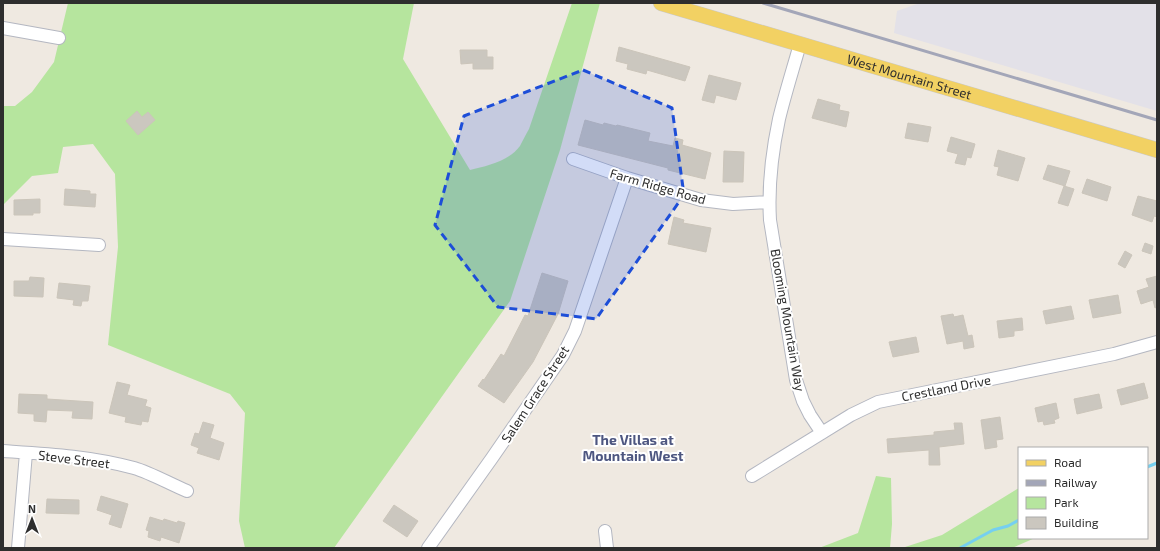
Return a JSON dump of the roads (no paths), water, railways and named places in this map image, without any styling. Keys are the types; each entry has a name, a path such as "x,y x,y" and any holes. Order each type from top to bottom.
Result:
{"main road":[{"name":"West Mountain Street","path":"661,3 1157,150"}],"street":[{"path":"3,28 59,38"},
{"name":"Blooming Mountain Way","path":"800,44 779,118 771,171 769,202 770,220 796,380 803,401 822,433"},
{"name":"Farm Ridge Road","path":"573,160 701,200 733,204 769,202"},
{"name":"Salem Grace Street","path":"428,548 492,458 562,355 575,330 627,178"},
{"path":"3,239 99,245"},
{"name":"Crestland Drive","path":"752,476 822,433 878,402 1114,354 1157,342"},
{"name":"Steve Street","path":"3,451 66,455 95,459 135,469 188,491"},
{"path":"18,548 26,453"},
{"path":"605,530 607,548"}],"waterway":[{"path":"1148,467 1157,463"},
{"path":"960,548 993,530 1008,526 1018,521"}],"railway":[{"path":"763,3 1157,120"}],"district":[{"name":"The Villas at Mountain West","path":"633,448"}]}
